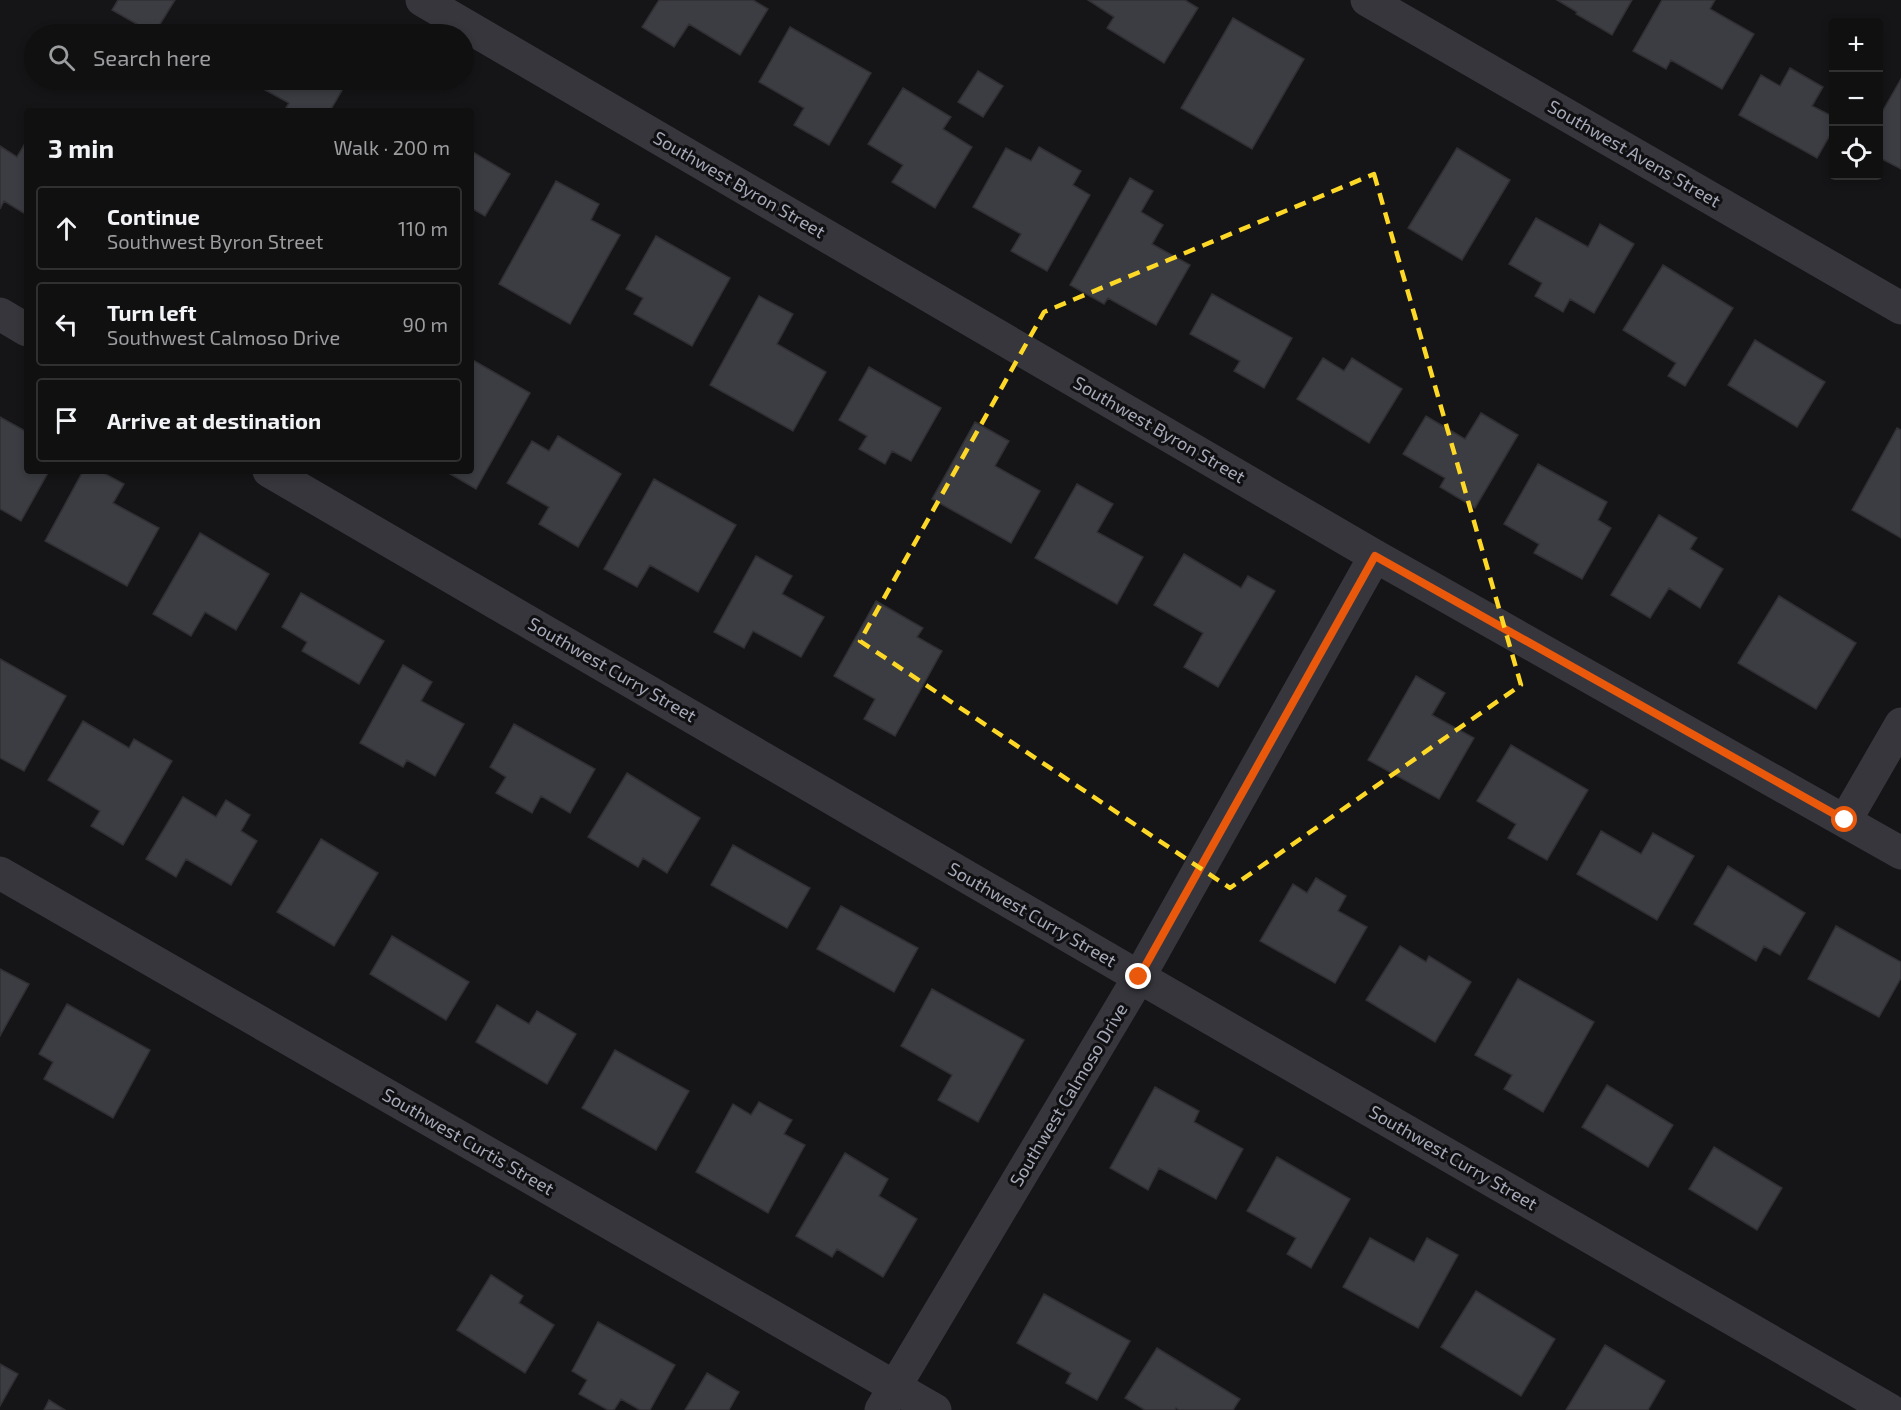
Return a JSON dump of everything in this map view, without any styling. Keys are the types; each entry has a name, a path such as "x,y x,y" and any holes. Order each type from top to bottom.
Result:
{"street":[{"name":"Southwest Byron Street","path":"422,0 463,24"},
{"name":"Southwest Avens Street","path":"1367,0 1901,308"},
{"name":"Southwest Byron Street","path":"474,30 1375,556 1901,853"},
{"path":"0,314 24,328"},
{"name":"Southwest Curry Street","path":"274,474 1890,1410"},
{"name":"Southwest Calmoso Drive","path":"888,1398 1139,977 1375,556"},
{"path":"1845,820 1901,723"},
{"name":"Southwest Curtis Street","path":"0,873 888,1398 935,1410"}],"highlighted area":[{"path":"1374,174 1521,685 1230,888 860,641 1044,312"}],"building":[{"path":"118,0 175,0 160,24 136,24 112,10"},
{"path":"659,0 753,0 768,9 740,55 689,24 674,47 642,27"},
{"path":"1088,0 1185,0 1198,8 1164,63 1107,28 1114,17"},
{"path":"1557,0 1632,0 1612,35"},
{"path":"1662,0 1715,0 1710,9 1754,34 1722,89 1671,60 1666,69 1633,51"},
{"path":"1233,18 1304,59 1252,149 1181,108"},
{"path":"790,27 871,73 829,145 794,125 804,108 759,82"},
{"path":"1790,68 1823,87 1812,106 1829,114 1829,137 1817,158 1739,115 1761,75 1780,86"},
{"path":"978,71 1003,86 983,117 958,102"},
{"path":"1901,79 1901,169 1883,160 1883,110"},
{"path":"903,88 951,117 943,129 972,147 935,208 892,182 903,165 868,144"},
{"path":"265,90 342,90 332,108 286,108 289,103"},
{"path":"24,145 24,213 4,201 0,209 0,146 17,157"},
{"path":"1039,147 1081,171 1073,185 1090,195 1047,271 1011,251 1021,234 973,207 1006,148 1031,161"},
{"path":"1457,148 1510,180 1462,260 1408,228"},
{"path":"474,153 510,174 485,216 474,210"},
{"path":"1130,178 1153,191 1141,212 1163,225 1152,244 1190,265 1156,325 1108,298 1104,304 1070,285"},
{"path":"556,181 599,204 591,220 620,235 570,324 499,284"},
{"path":"1536,218 1588,247 1600,224 1634,244 1594,313 1570,299 1563,312 1535,296 1542,283 1509,264"},
{"path":"656,236 730,278 692,346 634,314 643,298 626,289"},
{"path":"1663,265 1733,308 1685,386 1668,376 1676,363 1623,330"},
{"path":"1212,294 1292,338 1264,388 1234,371 1240,361 1190,334"},
{"path":"759,296 793,314 777,344 826,372 793,431 710,385"},
{"path":"1755,340 1825,382 1797,427 1728,385"},
{"path":"1323,358 1344,371 1352,358 1402,389 1369,443 1297,399"},
{"path":"474,361 530,393 476,489 450,474 474,474"},
{"path":"869,367 941,408 911,461 892,451 885,464 859,449 867,436 839,420"},
{"path":"1481,413 1518,435 1475,508 1440,487 1445,478 1403,454 1426,416 1465,439"},
{"path":"0,417 24,430 24,474 47,474 21,521 0,509"},
{"path":"975,422 1009,441 995,466 1040,491 1011,543 932,499"},
{"path":"1897,428 1901,430 1901,538 1852,510"},
{"path":"558,436 621,474 578,547 539,524 549,507 507,483 532,441 549,451"},
{"path":"1538,464 1607,502 1598,520 1611,528 1582,579 1534,553 1539,544 1504,524"},
{"path":"81,474 106,474 124,484 113,503 159,528 127,586 45,541"},
{"path":"654,479 736,525 698,592 650,565 637,587 604,569"},
{"path":"1077,484 1113,504 1097,532 1143,557 1117,604 1035,558"},
{"path":"1659,515 1697,538 1690,549 1723,569 1700,608 1669,588 1650,618 1611,595"},
{"path":"200,533 269,574 236,630 205,612 191,636 153,614"},
{"path":"1184,554 1241,588 1248,576 1275,591 1218,687 1184,667 1203,633 1154,605"},
{"path":"756,556 792,576 782,594 824,617 801,657 753,631 744,648 714,632"},
{"path":"301,593 384,641 359,684 302,651 307,642 282,627"},
{"path":"1779,596 1856,643 1816,709 1738,663"},
{"path":"876,601 923,628 917,637 942,651 895,736 864,719 875,699 834,676"},
{"path":"0,659 66,696 24,771 0,758"},
{"path":"403,665 432,682 421,701 464,724 435,776 407,760 403,767 360,743"},
{"path":"1416,676 1445,693 1432,715 1474,738 1439,799 1368,760"},
{"path":"83,721 129,748 134,739 172,761 123,845 91,826 100,811 48,780"},
{"path":"514,724 595,769 570,813 541,796 532,813 496,793 506,777 490,767"},
{"path":"1511,745 1588,790 1547,860 1508,838 1516,824 1477,801"},
{"path":"627,773 700,818 667,873 643,858 638,867 588,837"},
{"path":"183,797 216,817 226,800 250,815 241,831 257,841 231,885 186,859 176,877 146,859"},
{"path":"1601,831 1641,854 1653,833 1694,856 1657,920 1577,874"},
{"path":"321,839 378,873 334,946 277,912"},
{"path":"733,845 810,888 787,928 711,885"},
{"path":"1728,866 1805,913 1780,955 1764,946 1756,961 1694,924"},
{"path":"1316,878 1346,896 1338,911 1367,927 1335,983 1260,941 1293,884 1307,893"},
{"path":"841,906 918,948 894,992 817,949"},
{"path":"1836,926 1901,962 1901,978 1879,1017 1808,979"},
{"path":"392,936 469,982 446,1020 370,974"},
{"path":"1400,946 1426,962 1429,956 1471,982 1435,1042 1366,1000"},
{"path":"0,969 29,984 0,1036"},
{"path":"1518,979 1594,1022 1543,1112 1504,1089 1512,1075 1475,1055"},
{"path":"932,989 1024,1040 978,1122 938,1100 952,1075 901,1046"},
{"path":"67,1004 150,1050 113,1118 44,1079 53,1062 39,1054"},
{"path":"497,1005 529,1024 537,1011 576,1034 547,1084 476,1042"},
{"path":"615,1050 689,1091 656,1150 582,1108"},
{"path":"1607,1085 1673,1125 1648,1167 1582,1127"},
{"path":"1155,1087 1199,1111 1194,1122 1243,1149 1216,1199 1159,1168 1148,1190 1110,1168"},
{"path":"759,1102 792,1120 784,1134 805,1145 768,1213 696,1172 733,1104 751,1115"},
{"path":"1714,1147 1782,1188 1757,1230 1689,1189"},
{"path":"845,1153 888,1179 879,1196 917,1219 883,1277 837,1249 832,1257 796,1236"},
{"path":"1277,1157 1350,1199 1311,1268 1287,1254 1296,1238 1247,1211"},
{"path":"1370,1238 1414,1262 1427,1238 1458,1255 1418,1328 1343,1287"},
{"path":"491,1275 523,1296 519,1303 554,1325 525,1373 457,1330"},
{"path":"1476,1291 1555,1339 1521,1396 1441,1347"},
{"path":"1044,1294 1130,1341 1097,1400 1066,1383 1071,1373 1017,1343"},
{"path":"598,1322 675,1365 650,1410 640,1410 621,1399 614,1410 608,1410 579,1394 587,1380 572,1371"},
{"path":"1605,1345 1665,1381 1648,1410 1566,1410"},
{"path":"1157,1348 1240,1399 1233,1410 1179,1410 1176,1408 1175,1410 1145,1410 1125,1398"},
{"path":"0,1364 18,1374 0,1406"},
{"path":"707,1373 739,1392 729,1410 685,1410"},
{"path":"49,1400 65,1410 44,1410"}],"route":[{"path":"1139,977 1375,556 1845,820"}]}
